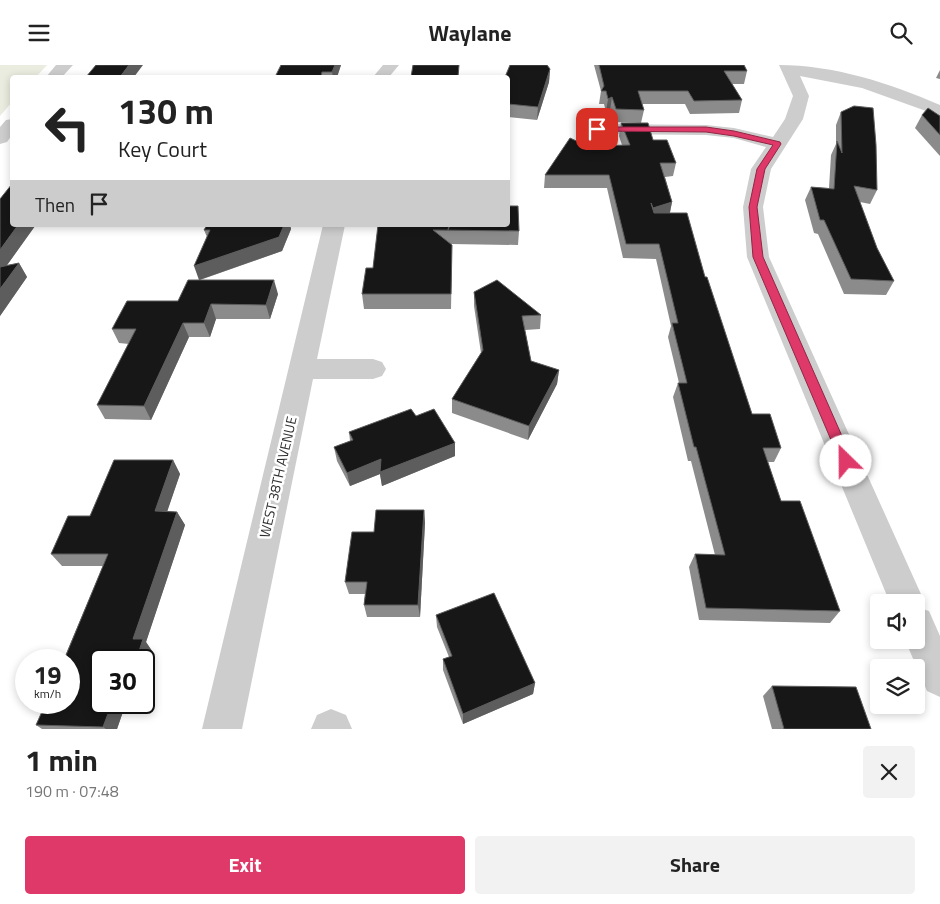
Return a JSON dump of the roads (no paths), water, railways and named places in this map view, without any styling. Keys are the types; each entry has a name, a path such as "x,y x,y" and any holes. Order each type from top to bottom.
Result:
{"street":[{"path":"56,75 65,65"},
{"path":"383,75 391,65"},
{"path":"789,68 871,84 940,111"},
{"path":"789,68 801,96 794,119 761,169 753,207 758,257 904,594"},
{"path":"0,137 10,126"},
{"path":"597,129 706,130 734,133 778,144"},
{"name":"WEST 38TH AVENUE","path":"222,729 334,227"},
{"path":"302,369 373,369"},
{"path":"925,643 940,677"}]}
